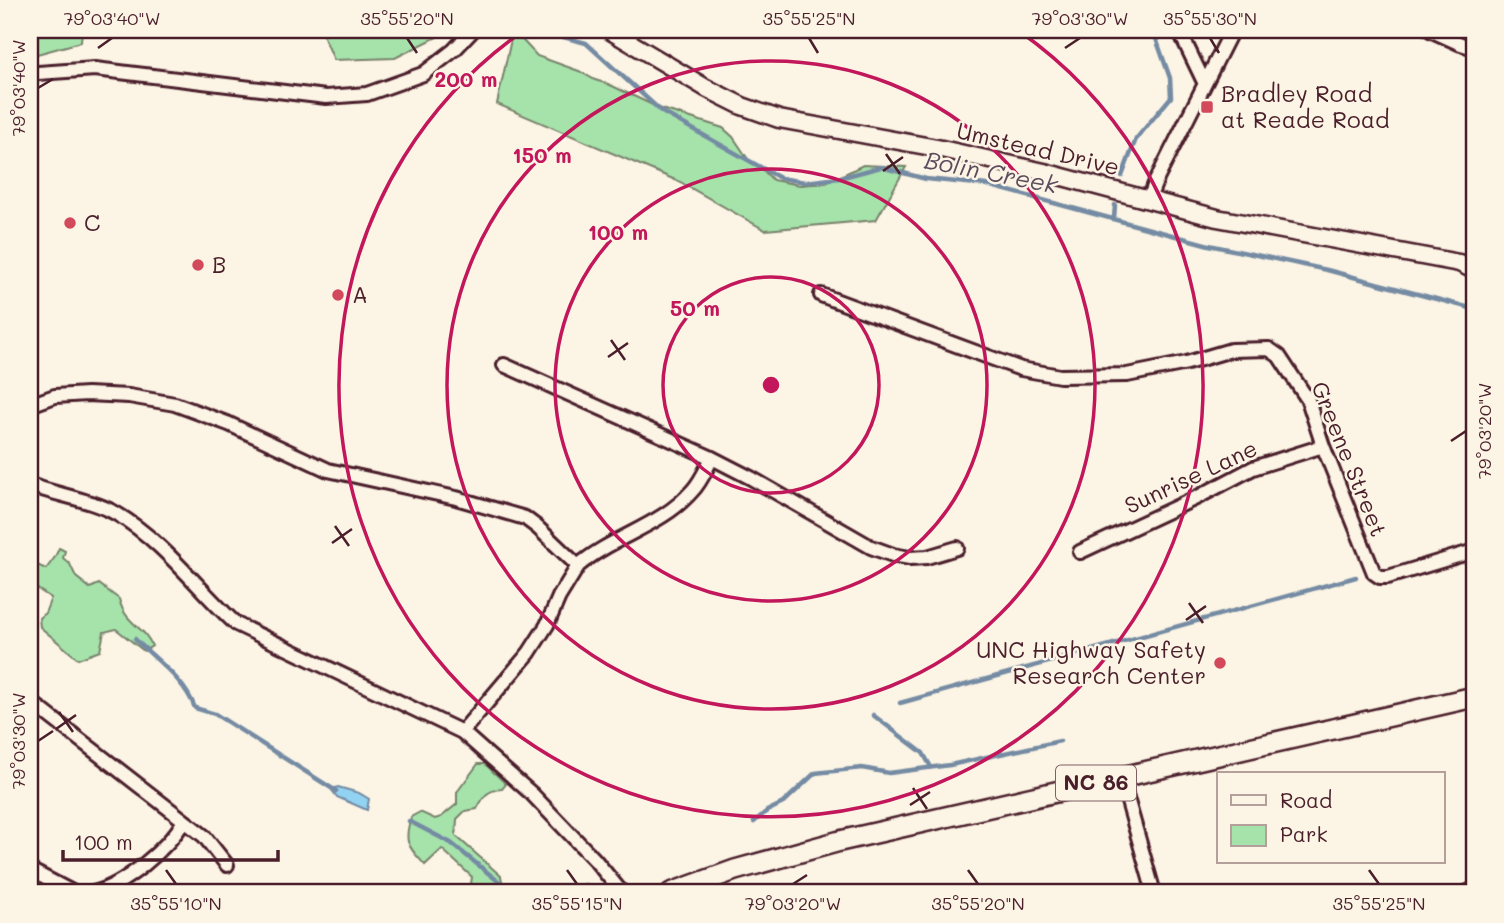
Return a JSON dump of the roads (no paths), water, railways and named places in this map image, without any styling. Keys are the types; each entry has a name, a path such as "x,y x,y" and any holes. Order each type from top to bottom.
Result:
{"main road":[{"name":"NC 86","path":"671,893 735,870 840,841 1474,697"}],"street":[{"path":"30,76 38,73 95,69 326,97 367,94 423,74 454,50 472,30"},
{"name":"Umstead Drive","path":"609,30 706,88 742,106 779,119 937,148 1044,172 1217,218 1459,263 1474,270"},
{"path":"1179,30 1205,83"},
{"path":"1150,199 1156,181 1232,30"},
{"path":"1430,30 1474,48"},
{"name":"Greene Street","path":"821,295 1021,369 1060,376 1127,375 1187,363 1231,350 1269,349 1279,356 1308,400 1323,446 1374,573 1380,577 1388,577 1474,551"},
{"path":"504,365 712,458 871,547 910,558 927,557 957,548"},
{"path":"30,405 55,396 87,394 129,396 174,404 229,424 328,470 456,498 524,518 578,566"},
{"name":"Sunrise Lane","path":"1080,552 1253,468 1323,446"},
{"path":"462,732 529,653 578,566 606,545 637,530 679,503 693,491 712,458"},
{"path":"30,485 116,514 147,536 178,564 236,624 462,732 532,794 595,860 622,893"},
{"path":"30,701 204,836 227,865"},
{"path":"1121,777 1154,893"},
{"path":"93,893 113,885 159,852 169,843 184,821"},
{"path":"30,870 74,893"},
{"path":"1466,893 1474,889"}],"water":[{"path":"338,787 369,799 367,810 337,797 331,789"}],"waterway":[{"name":"Bolin Creek","path":"537,30 586,43 662,112 780,178 805,182 839,178 881,167 926,179 987,185 1209,245 1327,270 1474,309"},
{"path":"1122,176 1136,139 1171,97 1170,78 1153,30"},
{"path":"1114,218 1115,205"},
{"path":"900,703 1356,577"},
{"path":"135,639 177,679 195,708 215,714 336,791"},
{"path":"873,715 923,753 931,767"},
{"path":"754,822 783,803 815,773 862,768 889,773 950,765 1060,741"},
{"path":"409,821 451,843 517,893"},
{"path":"568,893 585,885"}],"place":[{"name":"Bradley Road at Reade Road","path":"1207,107"},
{"name":"C","path":"70,223"},
{"name":"B","path":"198,265"},
{"name":"A","path":"338,295"},
{"name":"UNC Highway Safety Research Center","path":"1220,663"}]}
